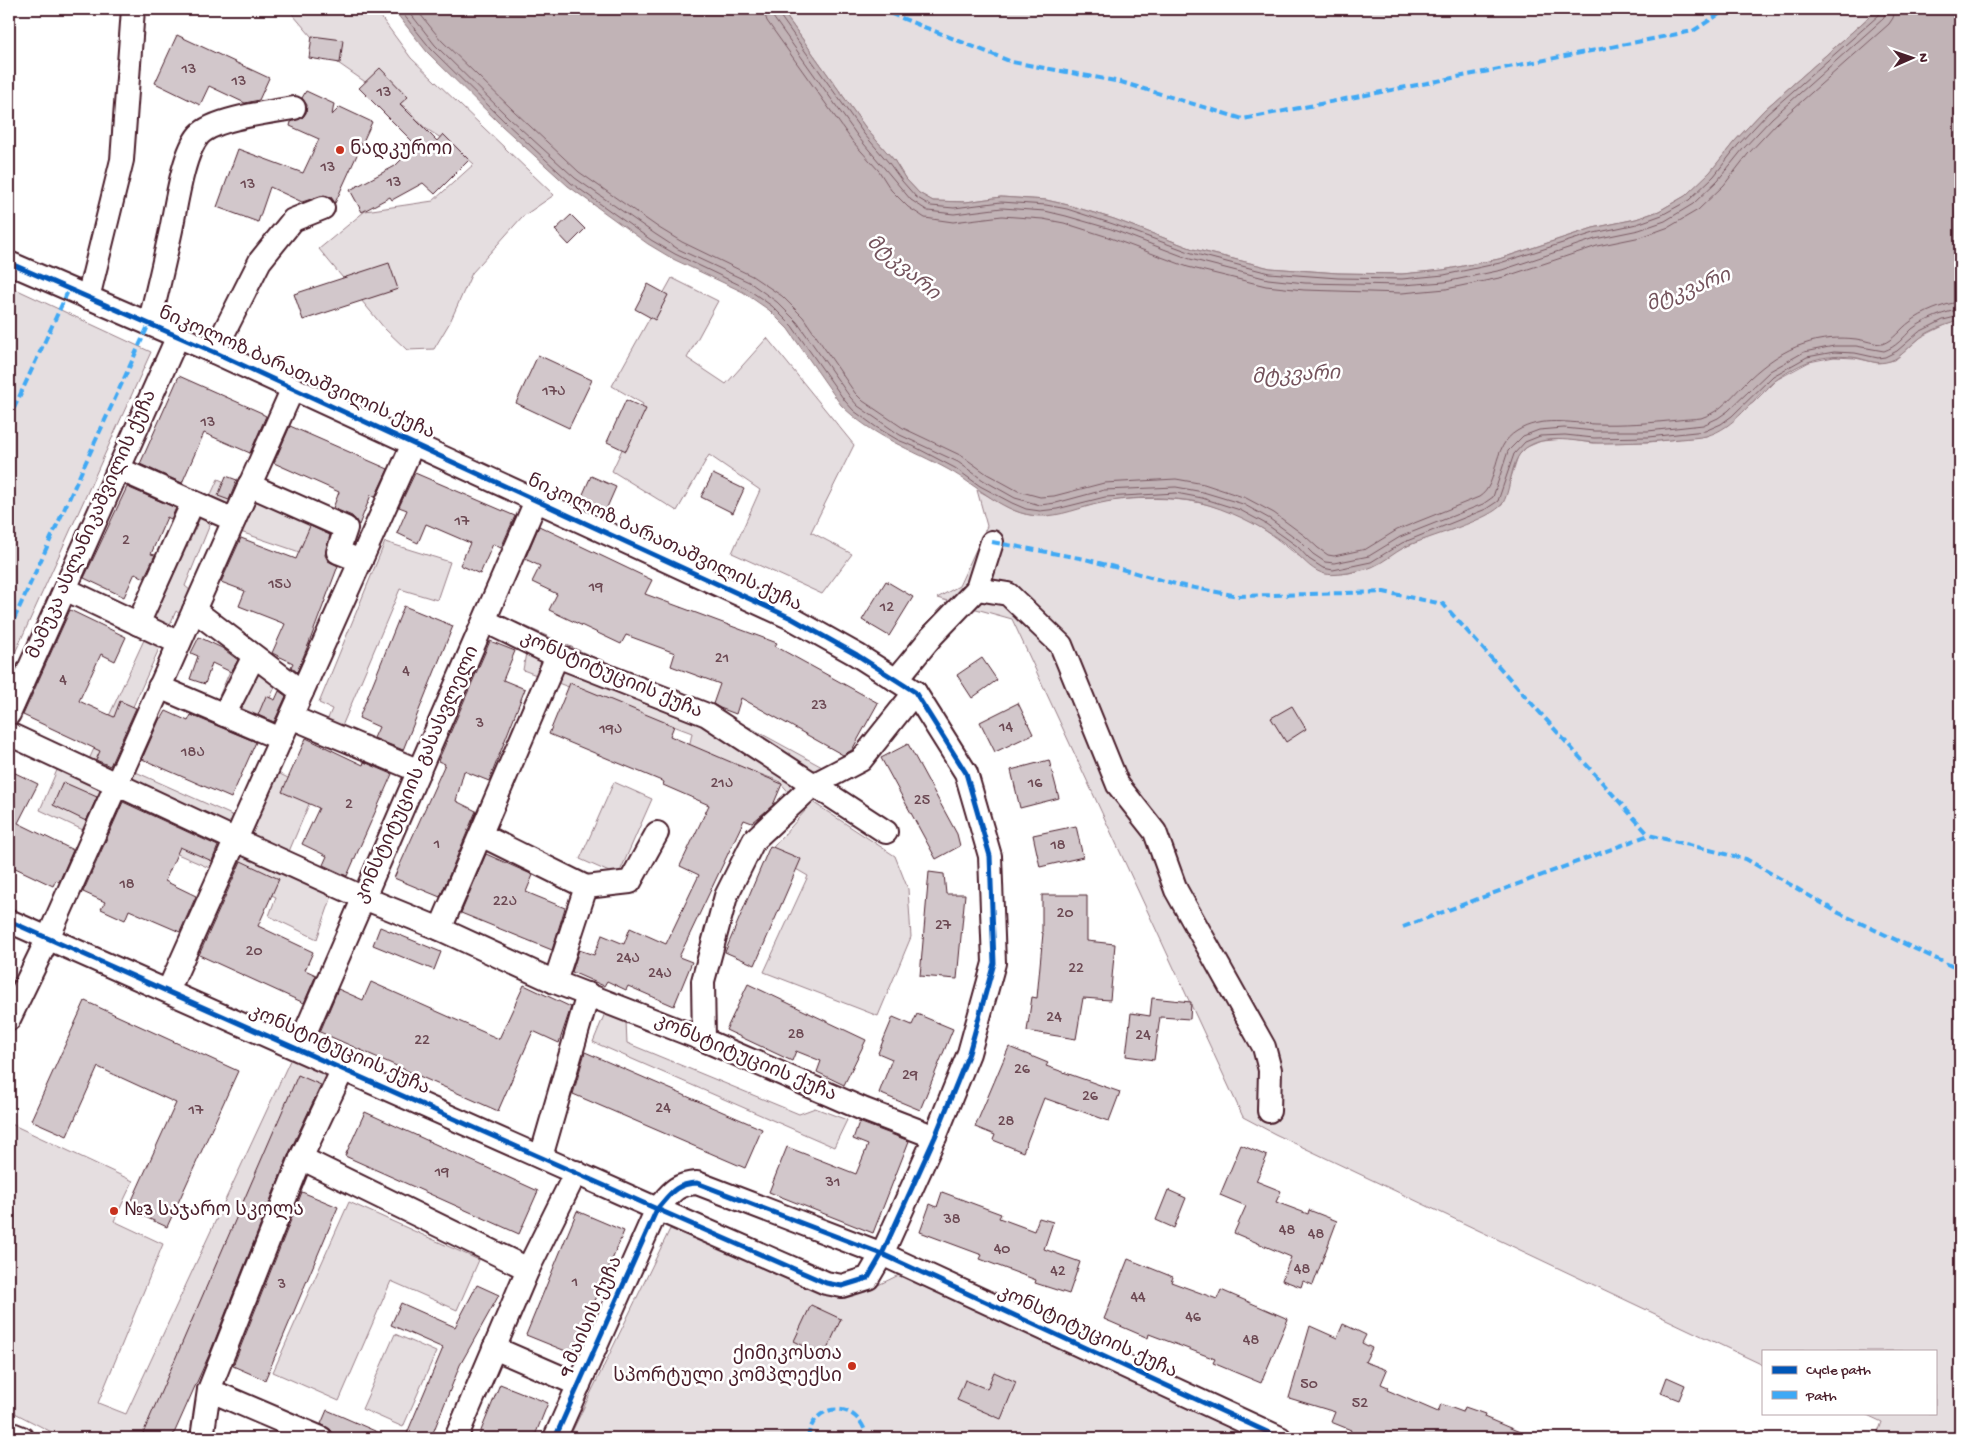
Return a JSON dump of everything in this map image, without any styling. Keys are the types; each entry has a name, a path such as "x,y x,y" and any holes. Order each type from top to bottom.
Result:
{"street":[{"path":"88,298 122,160 133,9"},
{"path":"149,324 188,155 199,135 218,124 294,108"},
{"path":"214,352 260,261 293,220 323,208"},
{"name":"ნიკოლოზ ბარათაშვილის ქუჩა","path":"9,263 214,352 791,618 857,655 915,692 966,774 990,856 994,963 969,1053 936,1137 882,1254"},
{"name":"მამუკა ასლანიკაშვილის ქუჩა","path":"9,714 178,336"},
{"path":"9,1019 48,938 293,388"},
{"path":"168,991 413,444"},
{"path":"119,469 234,520"},
{"path":"249,486 346,528 338,552 361,561"},
{"name":"კონსტიტუციის გასასვლელი","path":"298,1049 536,501"},
{"path":"138,624 193,502"},
{"path":"896,680 932,636 977,589 992,542"},
{"path":"65,589 179,643"},
{"path":"977,589 1008,594 1061,645 1118,785 1155,832 1176,890 1264,1047 1270,1070 1269,1111"},
{"path":"194,610 302,692"},
{"name":"კონსტიტუციის ქუჩა","path":"485,621 557,656 707,715 886,832"},
{"path":"224,715 254,656"},
{"path":"440,929 557,656"},
{"path":"159,687 281,739"},
{"path":"704,1040 703,982 726,896 754,840 813,785 861,760 915,692"},
{"path":"291,717 419,771"},
{"name":"კონსტიტუციის ქუჩა","path":"9,734 236,840 364,898 440,929 555,982 704,1040 865,1110 936,1137"},
{"path":"481,835 586,887 630,882 657,833"},
{"path":"555,982 586,887"},
{"name":"კონსტიტუციის ქუჩა","path":"9,920 826,1283 842,1286 868,1278 882,1254"},
{"path":"541,1157 588,994"},
{"path":"202,1438 209,1390 300,1158 343,1069"},
{"path":"300,1158 528,1269"},
{"path":"456,1438 528,1269 576,1172"},
{"name":"კონსტიტუციის ქუჩა","path":"657,1209 676,1189 685,1184 697,1183 882,1254 1280,1438"},
{"name":"9 მაისის ქუჩა","path":"555,1438 657,1209"},
{"path":"494,1348 578,1385"},
{"path":"209,1390 321,1438"},
{"path":"10,1438 12,1434 22,1438"}],"shaded area":[{"path":"288,9 375,9 411,58 554,195 522,217 472,273 450,322 434,349 407,350 385,329 319,249 365,211 433,201 474,164 452,145 425,128 405,107 328,56"},
{"path":"781,9 1878,9 1764,110 1734,142 1710,173 1685,196 1659,211 1636,219 1593,228 1499,259 1443,270 1402,274 1338,273 1270,268 1193,249 1114,219 1046,200 1001,197 966,202 933,201 919,193 905,178 894,160 868,131"},
{"path":"672,278 718,301 687,358 726,384 767,338 854,445 811,532 852,554 822,594 732,553 760,490 709,455 677,511 612,471 643,404 612,386"},
{"path":"9,286 151,352 9,666"},
{"path":"1960,320 1960,1438 1876,1438 1882,1422 1865,1414 1936,1414 1936,1350 1762,1350 1762,1365 1275,1134 1243,1117 1012,619 937,598 959,586 987,526 977,490 1012,510 1035,515 1054,514 1103,502 1125,499 1152,498 1201,503 1241,516 1263,529 1318,569 1328,573 1347,573 1364,569 1405,547 1479,518 1502,505 1518,456 1527,447 1541,441 1565,439 1593,443 1649,442 1706,436 1753,403 1776,380 1809,362 1834,357 1855,358 1878,363 1895,360 1921,337"},
{"path":"218,479 343,533 332,563 211,522 185,586 284,668 260,719 217,701 236,657 176,611 109,760 254,825 278,773 300,784 332,709 319,703 385,542 450,562 437,600 400,589 282,868 333,893 317,939 269,916 276,897 104,822 98,837 40,810 63,756 86,766"},
{"path":"516,622 751,728 844,779 814,803 895,856 908,889 911,937 878,1016 764,972 808,876 768,853 805,811 779,781 689,748 692,733 523,670 527,647 507,637"},
{"path":"614,782 652,799 618,876 580,859"},
{"path":"605,1013 626,1021 627,1043 799,1114 815,1108 847,1120 834,1147 593,1042"},
{"path":"292,1056 331,1074 296,1151 277,1146 148,1438 63,1438 9,1410 9,1123 133,1181 114,1221 163,1244 98,1403 126,1414"},
{"path":"349,1202 479,1260 457,1310 391,1281 339,1401 273,1372"},
{"name":"ქიმიკოსთა სპორტული კომპლექსი","path":"670,1229 832,1294 872,1288 903,1273 1251,1438 569,1438"},
{"path":"395,1334 436,1352 403,1427 362,1409"}],"water":[{"name":"მტკვარი","path":"393,9 781,9 868,131 894,160 905,178 919,193 933,201 966,202 1001,197 1046,200 1114,219 1193,249 1270,268 1338,273 1402,274 1443,270 1499,259 1593,228 1636,219 1659,211 1685,196 1710,172 1734,142 1764,110 1878,9 1960,9 1960,320 1929,332 1902,354 1890,361 1878,363 1840,356 1820,358 1804,364 1791,370 1766,388 1726,427 1706,436 1629,443 1563,440 1537,442 1529,446 1518,457 1503,503 1486,516 1405,547 1381,563 1369,568 1342,574 1325,574 1314,569 1283,542 1253,523 1220,509 1197,502 1155,498 1127,499 1047,516 1015,511 992,499 949,470 879,434 866,426 841,405 788,329 769,310 743,292 673,259 648,244 568,186 502,126 427,52"}],"building":[{"path":"177,35 269,78 259,100 245,103 209,86 200,105 155,83"},
{"path":"312,36 343,40 340,63 309,58"},
{"path":"380,68 408,97 400,104 437,141 443,134 469,160 435,194 423,183 392,200 390,197 362,212 350,190 395,166 416,145 359,88"},
{"path":"306,91 334,104 332,115 340,107 372,122 335,203 331,197 324,195 302,202 270,187 258,222 217,207 238,149 303,173 319,139 290,126 291,122 302,118 306,113 307,105 302,98"},
{"path":"571,215 585,229 569,245 555,230"},
{"path":"389,263 398,289 303,320 294,294"},
{"path":"648,284 668,295 655,320 635,309"},
{"path":"538,355 592,380 569,428 516,403"},
{"path":"179,376 266,416 250,453 204,433 182,483 140,464"},
{"path":"626,400 646,409 626,451 607,442"},
{"path":"290,426 388,469 375,497 371,495 359,525 352,516 333,508 339,492 274,463"},
{"path":"415,473 515,516 501,548 493,544 480,574 460,565 470,543 426,524 418,543 397,533 407,510 399,507"},
{"path":"713,474 744,489 733,513 701,497"},
{"path":"226,476 237,480 229,500 218,496"},
{"path":"591,476 616,487 605,512 580,501"},
{"path":"127,487 176,508 171,519 167,517 151,554 155,555 144,578 135,573 124,597 84,578"},
{"path":"310,526 330,535 325,555 328,561 338,566 297,672 291,667 293,663 272,653 285,624 239,606 245,591 221,582 241,538 296,559"},
{"path":"539,526 652,580 645,594 777,643 775,646 878,703 852,750 843,755 741,698 736,714 720,708 713,704 720,684 671,666 675,653 626,635 621,644 549,610 557,594 532,582 540,566 525,559"},
{"path":"886,581 913,597 889,636 862,620"},
{"path":"404,606 453,626 403,750 374,738 379,727 359,718"},
{"path":"70,610 126,637 115,661 101,654 79,701 114,717 120,701 136,708 110,766 96,760 100,751 23,715"},
{"path":"199,637 222,648 238,660 231,672 212,663 205,684 190,679 198,656 191,653"},
{"path":"490,641 515,651 503,680 525,689 489,781 464,771 456,801 476,811 440,897 394,878 445,764 438,761"},
{"path":"982,658 997,680 972,698 957,675"},
{"path":"570,683 674,726 670,736 782,784 773,805 752,823 744,820 679,957 692,962 674,1006 628,986 626,990 607,981 604,986 572,972 579,950 594,955 602,935 624,944 630,928 666,944 699,875 680,866 709,805 663,785 664,782 549,734"},
{"path":"279,691 286,696 274,722 258,715 266,696 275,700"},
{"path":"1018,703 1033,734 995,752 980,722"},
{"path":"1292,706 1306,729 1286,742 1271,718"},
{"path":"166,711 188,721 191,715 256,742 231,798 142,759 160,718 162,718"},
{"path":"306,738 363,765 364,762 392,774 347,876 323,865 327,856 302,844 319,808 282,792"},
{"path":"908,744 957,834 960,846 936,859 881,758"},
{"path":"1049,760 1059,798 1020,808 1011,770"},
{"path":"9,770 38,784 18,823 73,850 59,882 56,880 53,886 9,865"},
{"path":"63,782 97,797 86,821 53,805"},
{"path":"123,802 218,846 212,861 180,847 165,881 196,896 180,932 129,910 125,920 101,909 105,902 83,892"},
{"path":"1076,826 1083,857 1040,867 1033,835"},
{"path":"770,846 801,859 755,965 725,952"},
{"path":"486,854 533,875 526,892 565,908 552,950 461,913"},
{"path":"241,861 279,879 258,926 313,952 305,970 316,975 304,1003 199,955"},
{"path":"929,872 944,874 946,894 965,894 957,979 920,976"},
{"path":"1042,895 1087,895 1087,941 1115,944 1110,1000 1083,998 1076,1039 1027,1031 1032,997 1037,998 1043,933"},
{"path":"380,927 441,952 434,970 373,945"},
{"path":"371,982 499,1039 524,985 571,1007 559,1043 533,1031 498,1111 320,1032 338,989 363,1000"},
{"path":"748,984 866,1040 844,1085 817,1072 821,1061 796,1051 792,1061 726,1030"},
{"path":"1152,998 1191,1002 1190,1019 1160,1017 1154,1060 1126,1056 1131,1013 1150,1016"},
{"path":"85,1001 238,1071 167,1227 128,1209 176,1103 98,1067 67,1136 31,1120"},
{"path":"917,1014 953,1029 920,1110 879,1093 892,1059 878,1053 893,1017 912,1025"},
{"path":"1009,1047 1048,1063 1046,1066 1120,1092 1109,1121 1044,1098 1023,1152 993,1140 995,1135 975,1127"},
{"path":"585,1052 762,1129 745,1168 573,1094"},
{"path":"298,1075 321,1085 289,1153 209,1355 172,1438 141,1438"},
{"path":"365,1112 538,1191 519,1234 345,1156"},
{"path":"859,1122 909,1141 873,1233 769,1192 787,1147 856,1174 868,1145 853,1139"},
{"path":"1241,1145 1267,1156 1256,1181 1281,1191 1276,1202 1308,1214 1309,1210 1337,1221 1313,1285 1303,1281 1301,1287 1282,1280 1291,1257 1234,1233 1246,1206 1220,1195"},
{"path":"1168,1190 1186,1198 1174,1228 1156,1220"},
{"path":"302,1192 338,1207 265,1380 233,1366"},
{"path":"942,1192 1001,1214 999,1218 1034,1231 1039,1218 1053,1222 1044,1249 1080,1262 1069,1294 1035,1283 1036,1280 980,1259 982,1255 920,1232 930,1204 937,1207"},
{"path":"577,1211 624,1231 573,1354 526,1335"},
{"path":"1128,1259 1173,1277 1171,1282 1217,1299 1221,1290 1288,1319 1261,1383 1213,1363 1215,1359 1149,1334 1148,1338 1104,1319"},
{"path":"477,1285 499,1295 460,1365 431,1438 405,1438 443,1348 391,1325 401,1303 455,1327"},
{"path":"811,1305 841,1319 824,1356 794,1341"},
{"path":"1343,1324 1366,1335 1362,1343 1372,1348 1365,1362 1387,1370 1381,1384 1388,1387 1387,1390 1438,1412 1441,1404 1463,1412 1465,1407 1485,1414 1484,1417 1534,1438 1384,1438 1370,1432 1368,1438 1348,1438 1351,1430 1331,1422 1335,1412 1289,1398 1310,1326 1337,1338"},
{"path":"994,1372 1016,1382 1001,1419 957,1400 965,1380 987,1389"},
{"path":"1667,1377 1685,1385 1679,1400 1661,1393"},
{"path":"500,1384 548,1403 534,1438 478,1438"},
{"path":"327,1410 391,1438 344,1438 321,1424"}],"marked path":[{"path":"879,9 1012,62 1121,82 1243,119 1693,31 1727,9"},
{"path":"9,419 69,289"},
{"path":"9,630 149,324"},
{"path":"992,542 1085,559 1179,585 1238,596 1384,592 1443,604 1649,835"},
{"path":"1403,927 1649,835 1746,859 1839,913 1960,970"},
{"path":"808,1438 812,1426 818,1417 827,1411 837,1410 847,1411 856,1417 863,1426 867,1438"}],"cycle path":[{"path":"9,263 214,352 791,618 857,655 915,692 966,773 990,856 994,963 969,1053 935,1137 882,1254 868,1278 842,1286 826,1283 657,1209 678,1187 697,1183 882,1254 1280,1438"},
{"path":"9,921 657,1209 555,1438"}],"place":[{"name":"ნადკუროი","path":"340,150"},
{"name":"№3 საჯარო სკოლა","path":"114,1211"},
{"name":"ქიმიკოსთა სპორტული კომპლექსი","path":"852,1366"}]}
